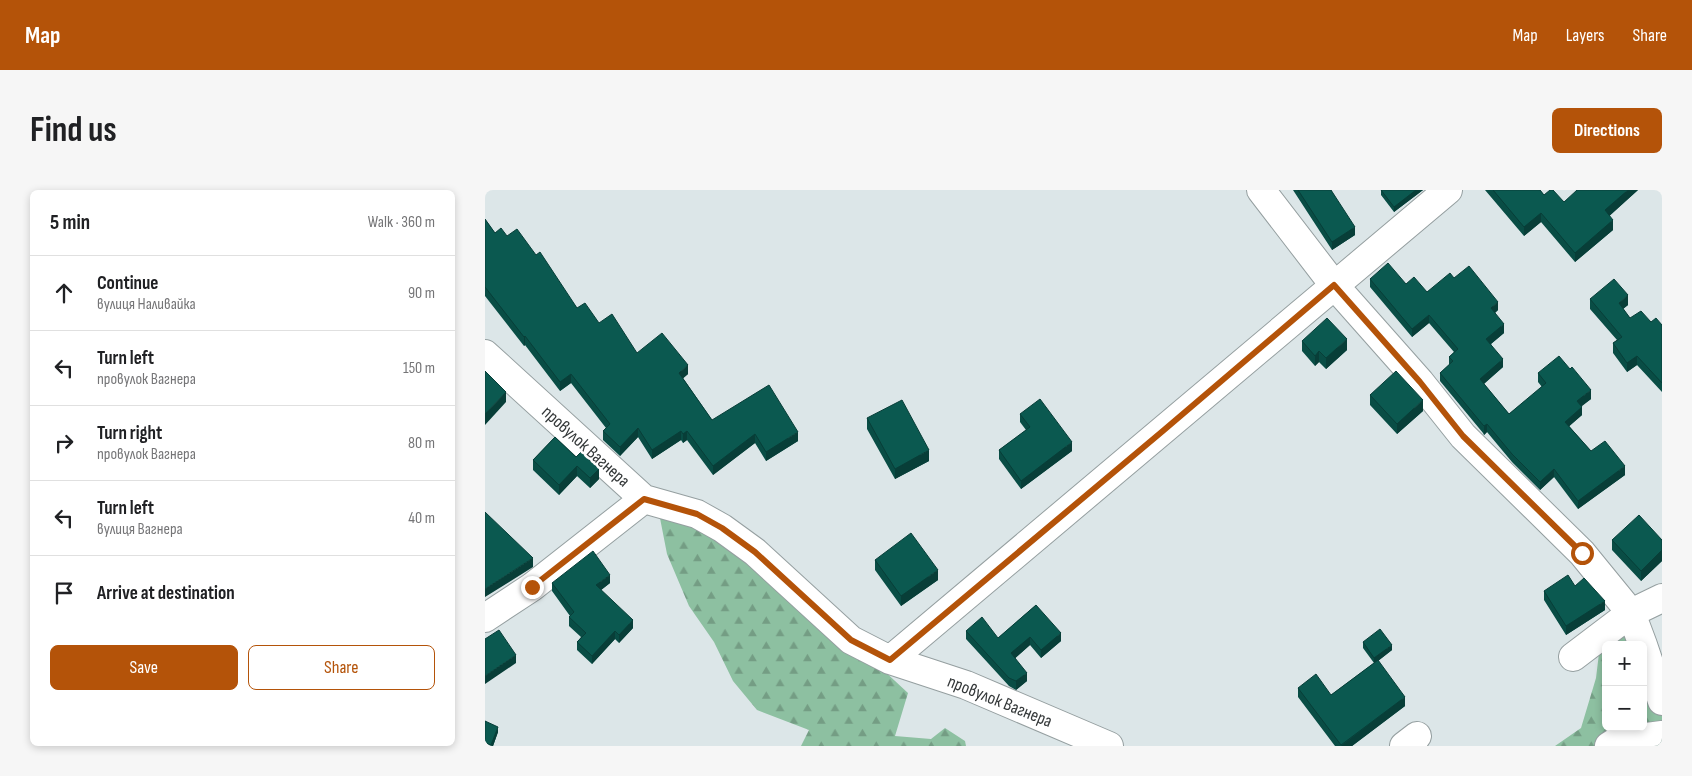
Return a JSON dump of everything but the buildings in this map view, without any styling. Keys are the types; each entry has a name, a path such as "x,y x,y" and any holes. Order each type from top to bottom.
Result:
{"street":[{"path":"1261,190 1334,285 1420,382 1463,436 1582,553 1631,613 1642,641"},
{"path":"890,660 1448,190"},
{"name":"провулок Вагнера","path":"485,354 644,499 697,514 722,528 755,552 851,640 890,660 966,685 1109,746"},
{"path":"485,618 532,587 644,499"},
{"path":"1573,657 1631,613 1662,598"},
{"path":"1647,657 1662,701"},
{"path":"1609,746 1617,741 1662,735"}],"green space":[{"path":"659,513 715,536 881,668 908,693 895,736 931,739 945,728 965,741 966,746 801,746 809,730 757,710 733,681 714,642 689,606 667,554"},
{"path":"1643,617 1662,680 1662,746 1555,746 1581,728 1596,678 1600,645 1602,644 1602,731 1647,731 1647,641 1606,641"}],"route":[{"path":"532,587 644,499 697,514 722,528 755,552 851,640 890,660 1334,285 1420,382 1463,436 1582,553"}]}
